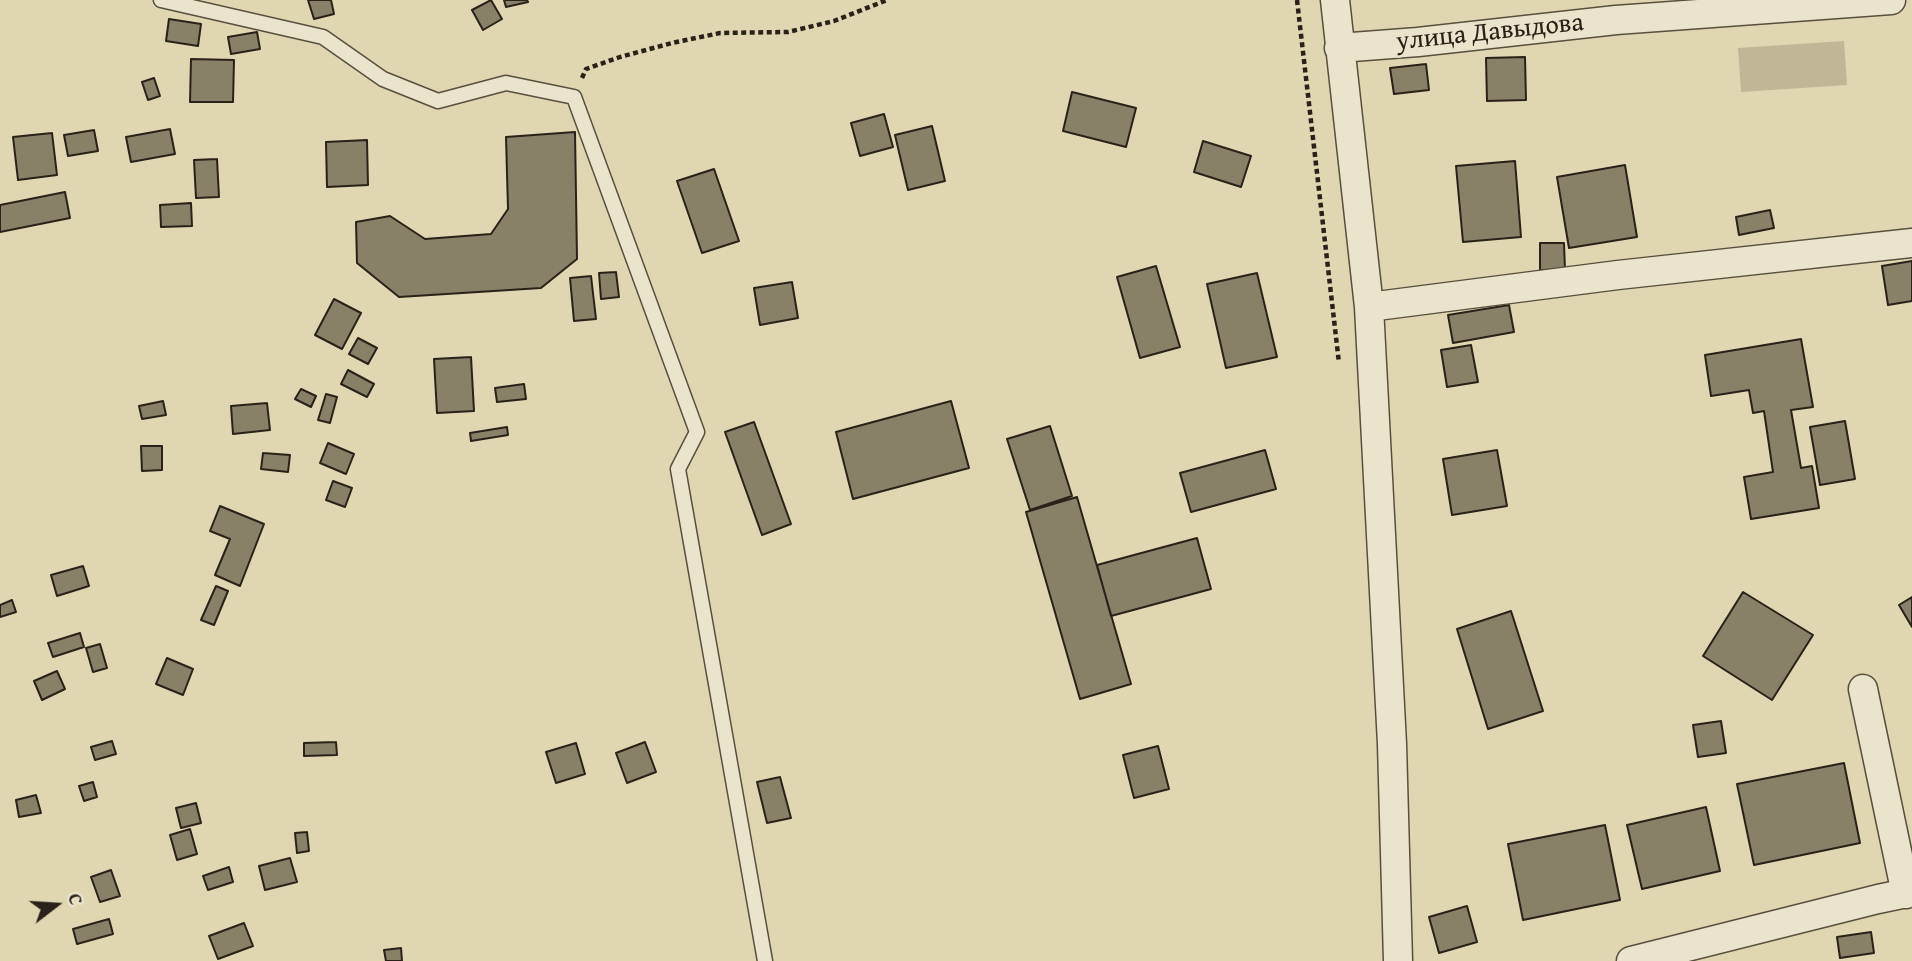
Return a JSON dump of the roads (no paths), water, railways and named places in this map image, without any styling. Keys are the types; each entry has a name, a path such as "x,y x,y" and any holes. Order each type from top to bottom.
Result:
{"street":[{"path":"1335,0 1369,307 1392,744 1398,961"},
{"name":"улица Давыдова","path":"1339,48 1616,20 1891,0"},
{"path":"1369,307 1912,243"},
{"path":"1631,961 1909,893 1863,689"}],"lane":[{"path":"161,0 323,37 383,79 438,101 506,83 574,97 697,432 678,469 765,961"}]}
